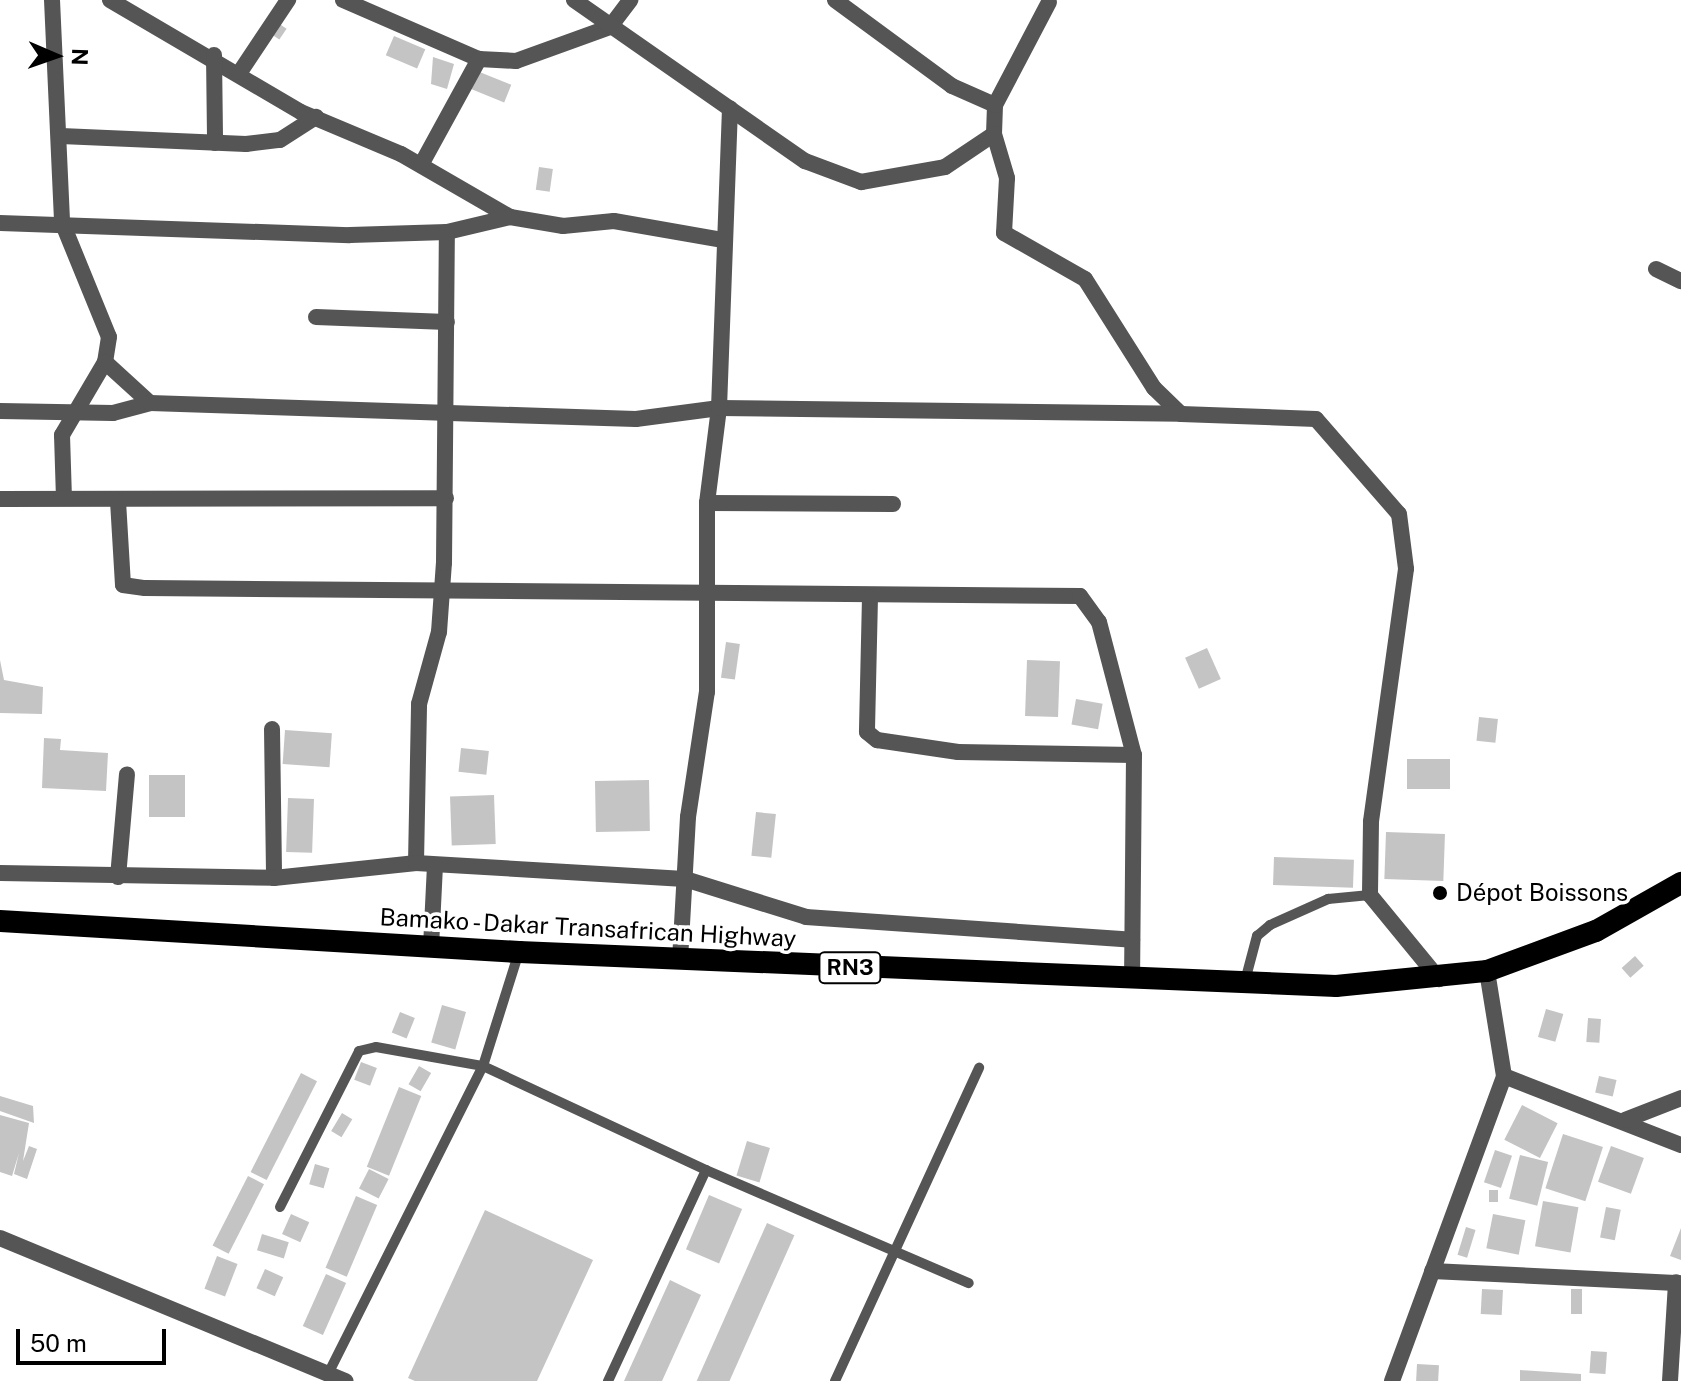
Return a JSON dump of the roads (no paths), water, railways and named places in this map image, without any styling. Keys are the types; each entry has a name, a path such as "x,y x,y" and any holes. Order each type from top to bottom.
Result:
{"highway":[{"name":"Bamako - Dakar Transafrican Highway","path":"0,921 519,952 1132,980 1439,979 1487,971 1596,931 1681,883"}],"street":[{"path":"52,0 61,136 62,222 109,337 105,362 62,435 64,497"},
{"path":"110,0 214,55 316,117 421,165 510,217 563,226 614,221 723,240"},
{"path":"240,72 288,0"},
{"path":"343,0 479,59 549,55 610,27 630,0"},
{"path":"574,0 805,161 861,182 945,167 994,134"},
{"path":"835,0 952,86 995,105"},
{"path":"1049,2 995,105 994,134 1007,178 1004,233 1085,279 1154,388 1181,414"},
{"path":"214,55 215,143"},
{"path":"421,165 479,59"},
{"path":"680,960 710,596 707,503 719,408 730,108"},
{"path":"61,136 215,143 280,140 316,117"},
{"path":"0,223 447,232 510,217"},
{"path":"416,863 419,704 439,632 442,588 448,413 447,232"},
{"path":"1656,269 1681,281"},
{"path":"316,317 447,322"},
{"path":"105,362 150,403"},
{"path":"0,411 73,414 150,403 636,419 719,408 1181,414 1316,419 1399,514 1406,569 1371,822 1370,895 1439,979"},
{"path":"0,499 446,498"},
{"path":"118,501 123,585 442,588 710,596 1080,596 1099,622 1134,755 1132,980"},
{"path":"707,503 893,504"},
{"path":"870,597 867,732 877,740 958,752 1134,755"},
{"path":"272,729 274,878"},
{"path":"118,877 127,774"},
{"path":"0,873 274,878 416,863 685,879 806,917 1132,940"},
{"path":"431,947 435,865"},
{"path":"1392,1381 1504,1076 1487,971"},
{"path":"1504,1076 1625,1120 1681,1145"},
{"path":"1625,1120 1681,1098"},
{"path":"0,1238 192,1311 346,1381"},
{"path":"1432,1271 1678,1282 1670,1381"}],"lane":[{"path":"1245,982 1257,936 1270,925 1328,899 1370,895"},
{"path":"328,1374 483,1066 519,952"},
{"path":"280,1207 359,1051 376,1047 483,1066 706,1170 969,1283"},
{"path":"835,1381 979,1068"},
{"path":"608,1381 706,1170"}],"place":[{"name":"Dépot Boissons","path":"1440,893"}]}
